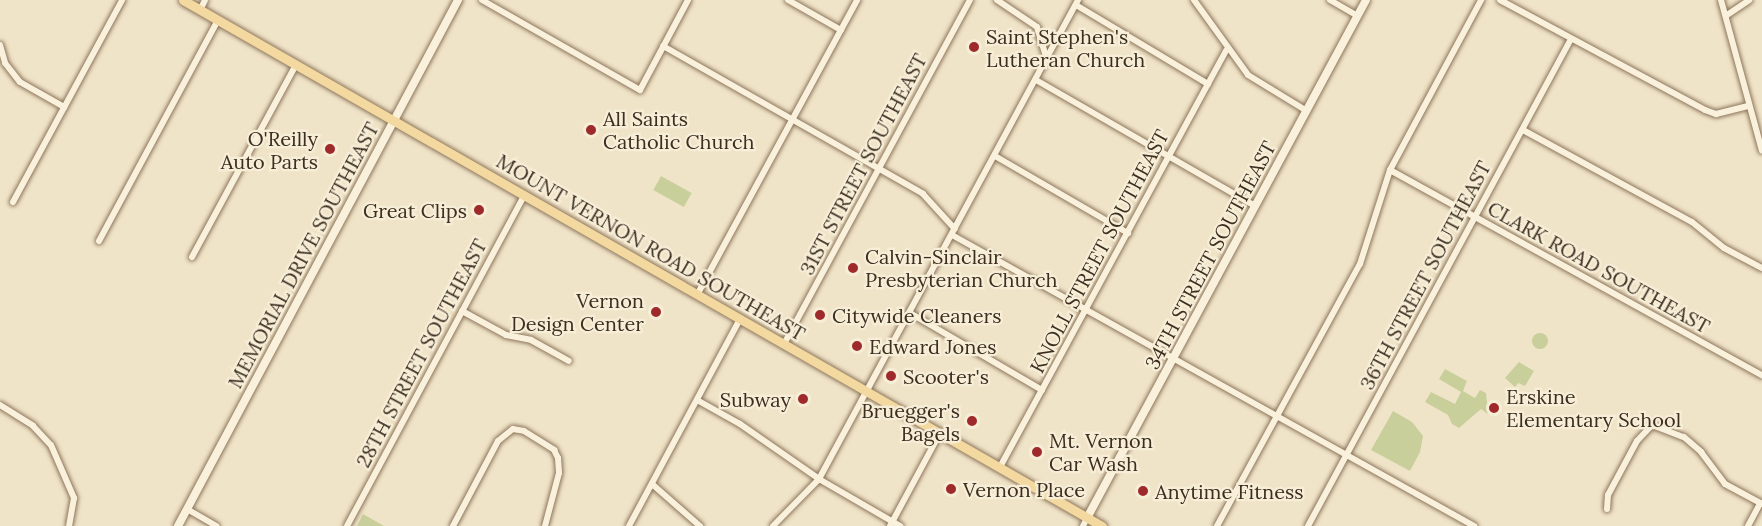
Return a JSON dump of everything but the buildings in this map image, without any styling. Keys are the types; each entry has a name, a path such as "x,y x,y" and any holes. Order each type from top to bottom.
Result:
{"main road":[{"name":"MOUNT VERNON ROAD SOUTHEAST","path":"183,0 1000,467 1085,522 1102,526"}],"street":[{"path":"13,202 122,0"},
{"path":"200,10 205,0"},
{"name":"MEMORIAL DRIVE SOUTHEAST","path":"178,526 458,0"},
{"path":"482,0 640,90 688,0"},
{"path":"788,0 841,30"},
{"path":"697,295 857,0"},
{"name":"31ST STREET SOUTHEAST","path":"784,344 970,0"},
{"path":"997,0 1037,27 1047,59"},
{"path":"1194,0 1226,50 1248,75 1307,111"},
{"path":"1330,0 1358,16"},
{"name":"34TH STREET SOUTHEAST","path":"1085,522 1366,0"},
{"path":"1217,526 1360,264 1390,170 1481,0"},
{"path":"1500,0 1706,110 1716,114 1748,106"},
{"path":"1721,0 1727,15 1748,106 1762,152"},
{"path":"1727,15 1749,0"},
{"path":"773,526 819,480 1077,2 1208,84"},
{"path":"99,241 218,20"},
{"name":"36TH STREET SOUTHEAST","path":"1308,526 1570,39"},
{"path":"0,45 5,63 20,82 64,107"},
{"path":"663,46 923,194 953,232 1172,361 1469,525"},
{"name":"KNOLL STREET SOUTHEAST","path":"1000,467 1226,50"},
{"path":"192,257 296,65"},
{"path":"1036,80 1255,206"},
{"path":"1523,130 1692,222 1724,248 1762,268"},
{"path":"994,156 1128,233"},
{"name":"CLARK ROAD SOUTHEAST","path":"1390,170 1762,375"},
{"name":"28TH STREET SOUTHEAST","path":"347,526 524,195"},
{"path":"462,311 506,335 531,340 569,362"},
{"path":"910,313 1042,390"},
{"path":"629,526 740,319"},
{"path":"697,400 740,424 819,480 891,524 900,526"},
{"path":"0,405 33,426 51,445 74,498 69,526"},
{"path":"1607,509 1613,486 1637,441 1652,425 1684,437 1701,452 1725,484 1761,504 1748,526"},
{"path":"453,526 498,441 513,429 524,431 554,450 558,458 559,473 546,526"},
{"path":"891,524 940,433"},
{"path":"652,484 700,526"},
{"path":"187,509 216,526"}],"green space":[{"path":"661,176 692,193 684,207 653,190"},
{"path":"1540,333 1548,341 1540,349 1532,341"},
{"path":"1519,362 1534,371 1525,386 1518,383 1515,387 1505,378"},
{"path":"1445,369 1467,381 1463,391 1475,398 1480,390 1486,393 1488,414 1481,409 1459,428 1452,424 1448,415 1425,402 1431,392 1455,404 1461,392 1439,379"},
{"path":"1393,411 1412,422 1423,436 1420,452 1410,471 1371,450"},
{"path":"363,514 384,526 357,526"}],"place":[{"name":"Saint Stephen's Lutheran Church","path":"974,47"},
{"name":"All Saints Catholic Church","path":"591,130"},
{"name":"O'Reilly Auto Parts","path":"330,149"},
{"name":"Great Clips","path":"479,210"},
{"name":"Calvin-Sinclair Presbyterian Church","path":"853,268"},
{"name":"Vernon Design Center","path":"656,312"},
{"name":"Citywide Cleaners","path":"820,315"},
{"name":"Edward Jones","path":"857,346"},
{"name":"Scooter's","path":"891,376"},
{"name":"Subway","path":"803,399"},
{"name":"Erskine Elementary School","path":"1494,408"},
{"name":"Bruegger's Bagels","path":"972,421"},
{"name":"Mt. Vernon Car Wash","path":"1037,452"},
{"name":"Vernon Place","path":"951,489"},
{"name":"Anytime Fitness","path":"1143,491"}]}
